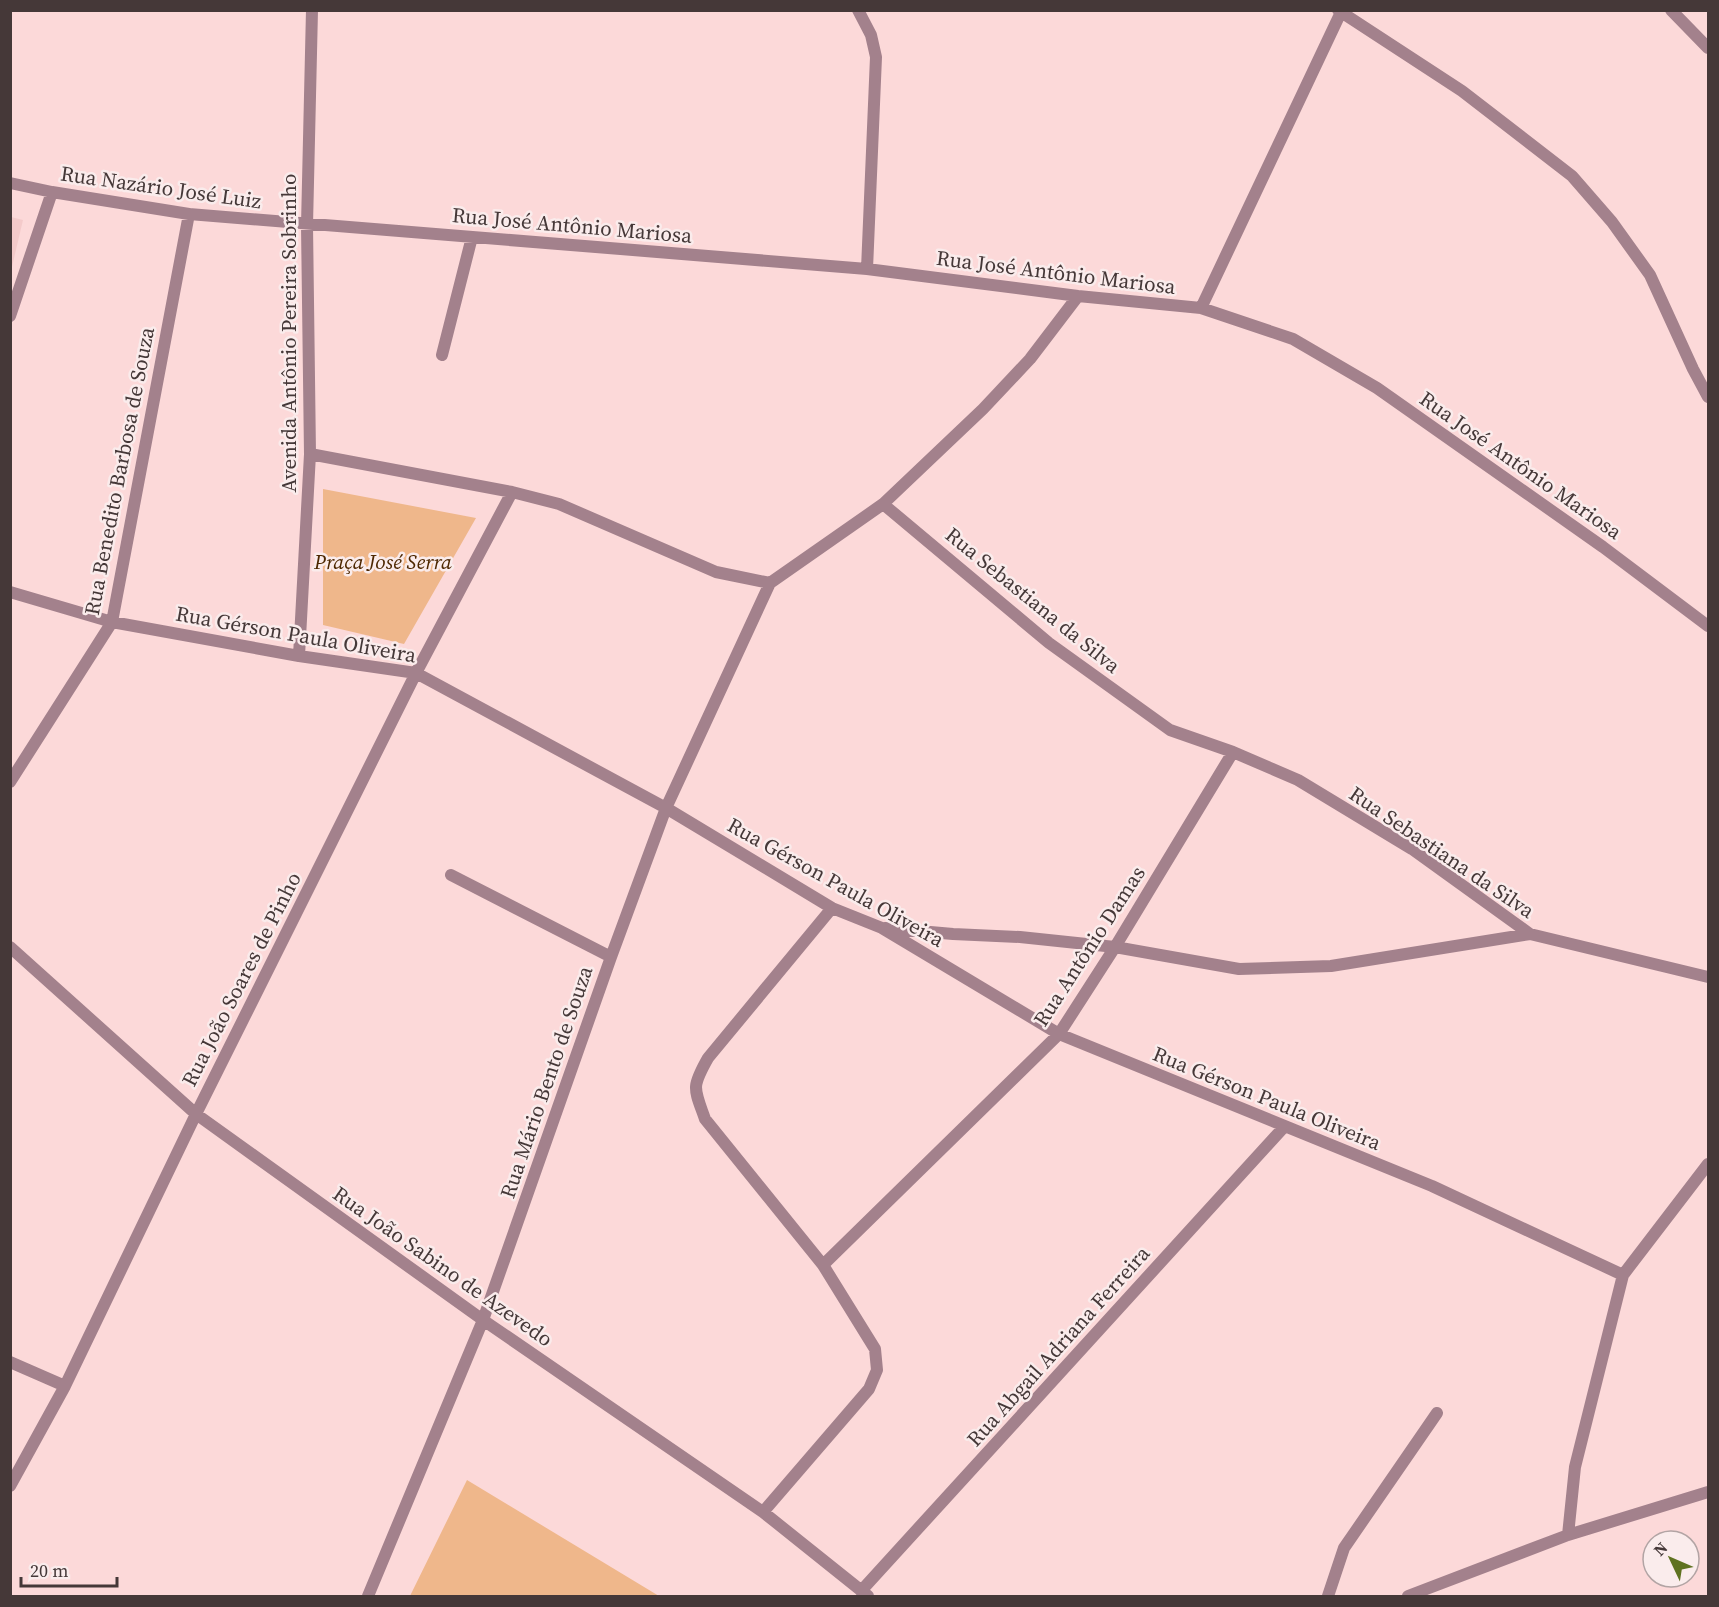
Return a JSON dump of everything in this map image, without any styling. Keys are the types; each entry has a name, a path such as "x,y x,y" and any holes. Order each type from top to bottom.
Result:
{"street":[{"name":"Avenida Antônio Pereira Sobrinho","path":"298,656 310,454 307,225 312,10"},
{"path":"858,10 871,35 876,57 867,269"},
{"path":"1671,10 1708,48"},
{"path":"1201,308 1340,11 1462,91 1572,176 1612,222 1650,275 1708,397"},
{"name":"Rua Nazário José Luiz","path":"10,183 189,214 307,225"},
{"path":"10,316 52,192"},
{"name":"Rua Benedito Barbosa de Souza","path":"10,782 112,622 189,214"},
{"name":"Rua José Antônio Mariosa","path":"307,225 867,269 1078,296 1201,308 1293,339 1377,388 1603,546 1708,626"},
{"path":"442,355 472,237"},
{"path":"310,454 512,492 559,504 716,572 770,584 883,504 1030,359 1078,296"},
{"name":"Rua João Soares de Pinho","path":"10,1486 65,1386 196,1114 416,673 512,492"},
{"name":"Rua Sebastiana da Silva","path":"883,504 1049,643 1170,730 1233,752 1298,780 1412,849 1530,934 1708,977"},
{"name":"Rua Mário Bento de Souza","path":"368,1596 483,1320 666,808 770,584"},
{"name":"Rua Gérson Paula Oliveira","path":"10,592 112,622 298,656 416,673 666,808 832,908 882,928 1059,1034 1432,1186 1623,1275"},
{"name":"Rua Antônio Damas","path":"823,1265 1059,1034 1115,947 1233,752"},
{"path":"451,875 611,957"},
{"path":"763,1512 869,1389 876,1370 875,1349 823,1265 705,1119 696,1096 696,1080 708,1059 832,908"},
{"path":"882,928 1020,937 1115,947 1239,969 1331,966 1530,934"},
{"name":"Rua João Sabino de Azevedo","path":"10,947 196,1114 483,1320 763,1512 865,1594"},
{"name":"Rua Abgail Adriana Ferreira","path":"865,1594 1284,1127"},
{"path":"1568,1534 1575,1467 1623,1275 1708,1164"},
{"path":"10,1362 65,1386"},
{"path":"1328,1596 1344,1548 1437,1413"},
{"path":"1415,1596 1568,1534 1708,1492"}],"shaded area":[{"path":"10,217 23,220 11,271"}],"green space":[{"name":"Praça José Serra","path":"323,489 476,518 404,644 323,625"},
{"path":"467,1480 659,1596 410,1596"}]}
